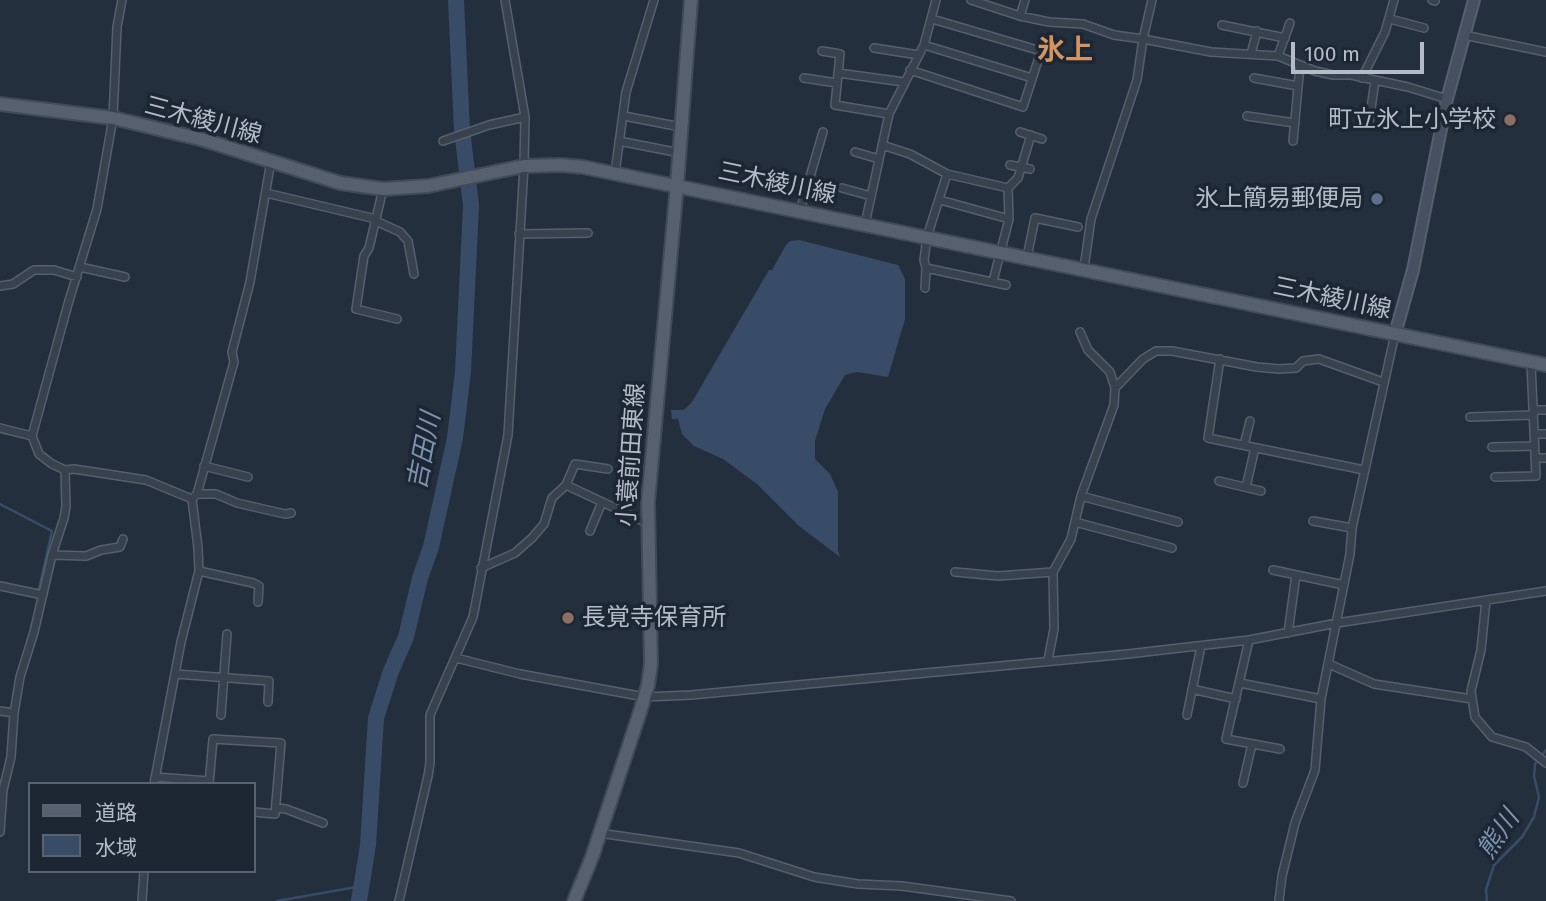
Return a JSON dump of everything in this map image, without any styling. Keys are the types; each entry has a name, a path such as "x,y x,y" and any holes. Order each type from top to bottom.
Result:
{"main road":[{"name":"小蓑前田東線","path":"574,901 645,697 650,664 647,523 691,0"},
{"name":"三木綾川線","path":"0,104 113,118 204,140 340,183 383,190 428,186 524,166 560,165 615,173 1546,365"}],"street":[{"path":"122,0 117,27 113,118 97,209 32,436 39,454 65,470 146,481 194,496 216,494 237,502 291,513"},
{"path":"399,901 430,762 430,715 473,617 508,435 525,117 505,0"},
{"path":"615,173 626,92 654,0"},
{"path":"865,224 889,114 925,45 936,0"},
{"path":"971,0 1020,16 1049,22 1083,24 1114,36 1211,52 1278,57 1315,71 1408,87 1447,99"},
{"path":"999,9 1002,0"},
{"path":"1020,16 1025,0"},
{"path":"1084,268 1091,219 1137,80 1152,0"},
{"path":"1362,78 1390,19 1394,0"},
{"path":"1279,901 1295,823 1315,770 1321,699 1344,585 1352,528 1383,382 1413,270 1447,99 1474,0"},
{"path":"910,70 1023,107 1041,51 932,19"},
{"path":"1390,19 1424,28"},
{"path":"1278,57 1290,23"},
{"path":"1223,25 1285,37"},
{"path":"1251,54 1257,31"},
{"path":"1464,35 1546,52"},
{"path":"925,45 1032,78"},
{"path":"874,48 919,55"},
{"path":"822,51 840,54 835,105 889,114"},
{"path":"1293,141 1300,65"},
{"path":"838,73 904,82"},
{"path":"804,78 837,83"},
{"path":"1254,78 1298,86"},
{"path":"1369,122 1374,81"},
{"path":"624,116 681,127"},
{"path":"1247,116 1295,123"},
{"path":"446,139 525,117"},
{"path":"800,211 823,132"},
{"path":"1020,132 1042,139"},
{"path":"993,281 1009,219 1008,188 1018,178 1031,135"},
{"path":"619,141 680,153"},
{"path":"882,145 910,154 947,174 1008,188"},
{"path":"855,152 879,159"},
{"path":"256,813 275,814 281,743 213,739 209,782 155,781 185,624 199,571 194,496 234,362 232,352 250,282 271,161"},
{"path":"1010,165 1030,169"},
{"path":"925,288 927,237 947,174"},
{"path":"842,188 871,196"},
{"path":"383,190 369,248 364,256 356,309 397,319"},
{"path":"266,193 376,220 400,232 408,241 414,274"},
{"path":"940,201 1009,219"},
{"path":"1027,257 1035,218 1078,228"},
{"path":"519,233 588,233"},
{"path":"80,267 125,277"},
{"path":"926,268 1006,285"},
{"path":"0,286 13,284 34,270 54,270 77,277"},
{"path":"1048,660 1054,629 1052,572 1065,553 1081,496 1114,405 1115,388 1110,372 1088,350 1080,332"},
{"path":"1115,388 1143,359 1156,351 1172,351 1279,369 1296,368 1303,361 1319,359 1383,382"},
{"path":"1220,359 1208,438 1364,470"},
{"path":"1495,477 1536,476 1531,363"},
{"path":"1470,417 1546,410"},
{"path":"1244,445 1250,421"},
{"path":"0,428 32,436"},
{"path":"1534,434 1546,434"},
{"path":"1492,447 1534,446"},
{"path":"1247,487 1255,448"},
{"path":"1535,458 1546,458"},
{"path":"481,568 515,553 532,538 544,524 552,498 566,485 575,464 608,469"},
{"path":"204,466 248,477"},
{"path":"0,832 3,790 11,757 20,677 66,507 65,470"},
{"path":"1219,481 1261,491"},
{"path":"566,485 647,523"},
{"path":"1081,496 1178,522"},
{"path":"590,531 602,502"},
{"path":"1075,522 1172,548"},
{"path":"1313,522 1352,528"},
{"path":"52,555 86,556 101,550 117,549 123,539"},
{"path":"1273,570 1344,585"},
{"path":"199,571 259,586 258,602"},
{"path":"955,572 998,576 1052,572"},
{"path":"1288,633 1296,575"},
{"path":"0,586 43,595"},
{"path":"456,658 520,674 645,697 691,695 1201,646 1546,591"},
{"path":"1486,600 1481,650 1471,691 1475,717 1492,737 1526,747 1542,760"},
{"path":"221,715 227,634"},
{"path":"1249,640 1226,739 1280,749"},
{"path":"1187,715 1201,646"},
{"path":"1329,664 1374,684 1472,699"},
{"path":"176,674 269,681 268,702"},
{"path":"1240,683 1321,699"},
{"path":"1192,690 1236,699"},
{"path":"0,711 14,713"},
{"path":"1243,783 1252,744"},
{"path":"276,808 323,823"},
{"path":"598,834 739,853 814,877 1011,901"},
{"path":"142,901 144,873"}],"water":[{"path":"799,240 898,265 905,279 905,319 888,377 857,372 845,375 825,409 815,441 815,459 830,474 838,492 840,557 799,526 757,484 723,459 694,446 682,434 678,419 672,419 671,410 684,410 692,402 786,245 790,241"}],"waterway":[{"name":"吉田川","path":"359,901 368,845 376,718 391,671 406,637 420,578 431,547 455,438 463,372 471,205 462,130 456,0"},
{"path":"0,504 52,531 39,589"},
{"name":"熊川","path":"1487,901 1486,890 1494,865 1522,837 1534,817 1539,797 1534,776 1535,764 1546,750"},
{"path":"277,901 362,886"}],"place":[{"name":"町立氷上小学校","path":"1510,120"},
{"name":"氷上簡易郵便局","path":"1377,199"},
{"name":"長覚寺保育所","path":"568,618"}],"district":[{"name":"氷上","path":"1065,51"}]}
